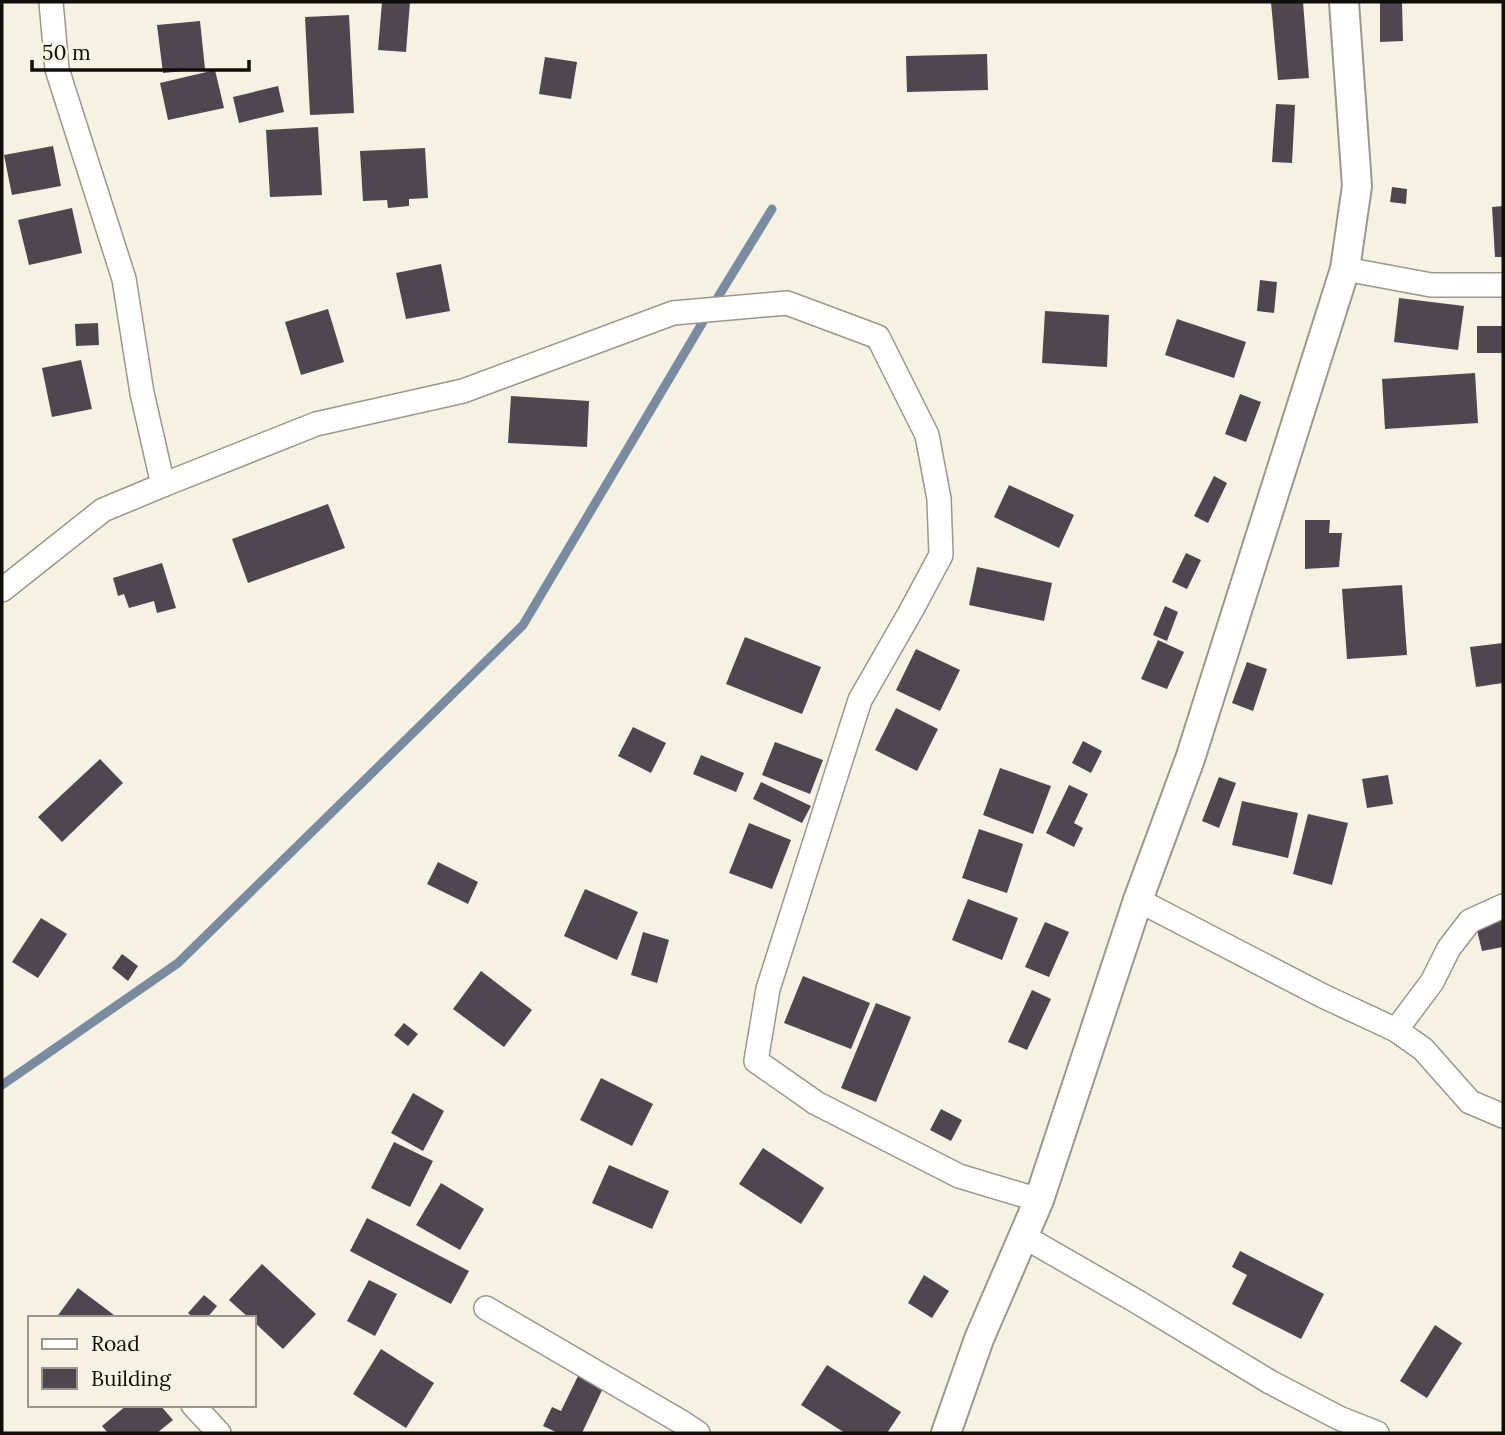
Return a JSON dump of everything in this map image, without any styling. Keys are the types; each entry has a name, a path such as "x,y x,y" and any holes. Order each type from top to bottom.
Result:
{"street":[{"path":"51,2 57,69 124,279 142,393 163,485"},
{"path":"946,1433 979,1339 1038,1200 1138,900 1190,759 1345,269 1357,186 1344,2"},
{"path":"1345,269 1431,285 1503,285"},
{"path":"2,590 103,510 163,485 316,424 463,391 673,313 787,303 878,337 927,435 939,499 941,555 860,700 768,989 757,1061 816,1103 959,1176 1038,1200"},
{"path":"1138,900 1323,996 1396,1030 1423,1049 1470,1102 1503,1116"},
{"path":"1396,1030 1432,982 1449,948 1470,921 1503,906"},
{"path":"1023,1236 1270,1382 1339,1418 1377,1433"},
{"path":"485,1308 698,1433"},
{"path":"195,1407 219,1433"}],"building":[{"path":"382,2 410,2 406,52 378,50"},
{"path":"1271,2 1303,2 1309,78 1278,80"},
{"path":"1380,2 1402,2 1403,41 1380,42"},
{"path":"349,15 354,113 310,115 305,17"},
{"path":"200,21 205,69 163,73 157,25"},
{"path":"987,54 988,90 907,92 906,56"},
{"path":"545,57 577,62 571,99 539,94"},
{"path":"215,70 224,108 168,120 160,83"},
{"path":"278,86 284,112 239,123 233,97"},
{"path":"1276,104 1295,105 1292,163 1272,162"},
{"path":"318,127 322,195 270,197 266,130"},
{"path":"53,146 61,186 12,195 4,155"},
{"path":"425,148 428,198 409,199 409,206 388,208 387,200 363,201 360,151"},
{"path":"1392,187 1407,189 1406,204 1390,202"},
{"path":"1503,206 1503,257 1495,257 1492,207"},
{"path":"72,208 82,253 29,265 18,220"},
{"path":"441,264 450,311 406,319 396,273"},
{"path":"1260,280 1277,282 1274,313 1257,311"},
{"path":"1399,298 1464,306 1458,350 1394,342"},
{"path":"328,309 344,362 301,375 285,322"},
{"path":"1045,311 1109,315 1107,367 1042,363"},
{"path":"1177,319 1246,342 1234,378 1165,355"},
{"path":"98,323 99,345 76,346 75,324"},
{"path":"1477,326 1503,326 1503,353 1477,353"},
{"path":"81,360 92,409 52,417 42,368"},
{"path":"1475,373 1478,423 1385,429 1382,379"},
{"path":"1240,394 1261,402 1246,442 1225,434"},
{"path":"511,396 589,401 587,447 508,443"},
{"path":"1214,476 1227,483 1208,523 1194,516"},
{"path":"1009,485 1074,515 1059,548 994,517"},
{"path":"328,504 345,548 248,583 232,539"},
{"path":"1305,520 1330,520 1329,533 1342,533 1339,567 1305,569"},
{"path":"1186,553 1201,560 1187,589 1172,582"},
{"path":"162,563 176,608 157,613 154,601 129,608 124,594 118,596 113,578"},
{"path":"977,567 1052,583 1044,621 969,605"},
{"path":"1402,585 1407,655 1347,659 1342,589"},
{"path":"1165,606 1178,612 1167,641 1153,635"},
{"path":"745,637 821,667 802,714 726,684"},
{"path":"1158,640 1184,652 1167,689 1141,679"},
{"path":"1503,643 1503,683 1476,687 1470,647"},
{"path":"916,649 960,670 940,711 896,690"},
{"path":"1247,662 1267,669 1253,711 1232,703"},
{"path":"896,708 938,729 917,771 875,750"},
{"path":"633,727 666,743 651,773 618,756"},
{"path":"1083,741 1102,751 1091,773 1072,763"},
{"path":"775,742 823,760 810,794 762,775"},
{"path":"701,755 744,773 736,792 693,774"},
{"path":"100,759 123,783 62,842 38,817"},
{"path":"1000,768 1051,786 1033,834 983,815"},
{"path":"1388,775 1393,804 1367,808 1362,779"},
{"path":"1219,777 1236,783 1219,828 1202,821"},
{"path":"761,782 811,806 802,823 753,799"},
{"path":"1069,785 1088,794 1074,823 1083,828 1074,847 1046,833"},
{"path":"1242,801 1298,813 1288,858 1232,845"},
{"path":"1308,814 1348,823 1332,885 1293,874"},
{"path":"749,823 791,840 772,889 729,873"},
{"path":"979,829 1023,844 1007,893 962,878"},
{"path":"438,862 478,882 468,904 427,884"},
{"path":"585,889 638,912 617,960 564,936"},
{"path":"968,899 1018,918 1002,960 952,940"},
{"path":"41,918 67,934 38,978 12,962"},
{"path":"1503,920 1503,947 1482,951 1476,926"},
{"path":"1045,922 1069,932 1049,977 1025,967"},
{"path":"643,932 669,940 657,983 631,975"},
{"path":"122,954 138,966 128,981 112,968"},
{"path":"481,971 532,1010 504,1047 453,1009"},
{"path":"803,976 870,1003 851,1049 784,1023"},
{"path":"1032,990 1051,999 1027,1050 1008,1042"},
{"path":"876,1003 911,1017 876,1102 841,1088"},
{"path":"404,1023 418,1034 408,1046 394,1035"},
{"path":"601,1078 653,1104 632,1146 580,1120"},
{"path":"413,1093 444,1111 423,1151 391,1133"},
{"path":"941,1109 962,1120 951,1141 930,1130"},
{"path":"394,1142 433,1161 410,1207 371,1188"},
{"path":"763,1148 824,1188 801,1224 739,1184"},
{"path":"609,1165 669,1191 652,1229 592,1203"},
{"path":"441,1183 484,1209 460,1250 416,1225"},
{"path":"367,1218 469,1271 451,1304 350,1251"},
{"path":"1240,1251 1324,1294 1301,1339 1232,1304 1247,1275 1232,1267"},
{"path":"262,1264 316,1314 283,1349 256,1324 256,1316 247,1316 229,1300"},
{"path":"924,1275 949,1291 932,1318 908,1303"},
{"path":"369,1280 397,1294 375,1336 347,1321"},
{"path":"78,1288 115,1316 57,1316"},
{"path":"204,1295 217,1306 209,1316 192,1316 188,1313"},
{"path":"1435,1325 1462,1343 1427,1398 1400,1381"},
{"path":"381,1349 434,1383 406,1428 353,1394"},
{"path":"827,1365 901,1412 887,1433 845,1433 801,1405"},
{"path":"579,1374 604,1386 582,1433 558,1433 543,1426 552,1407 561,1411"},
{"path":"125,1407 162,1407 173,1420 157,1433 108,1433 102,1426"}],"waterway":[{"path":"2,1085 178,963 523,625 772,209"}]}
